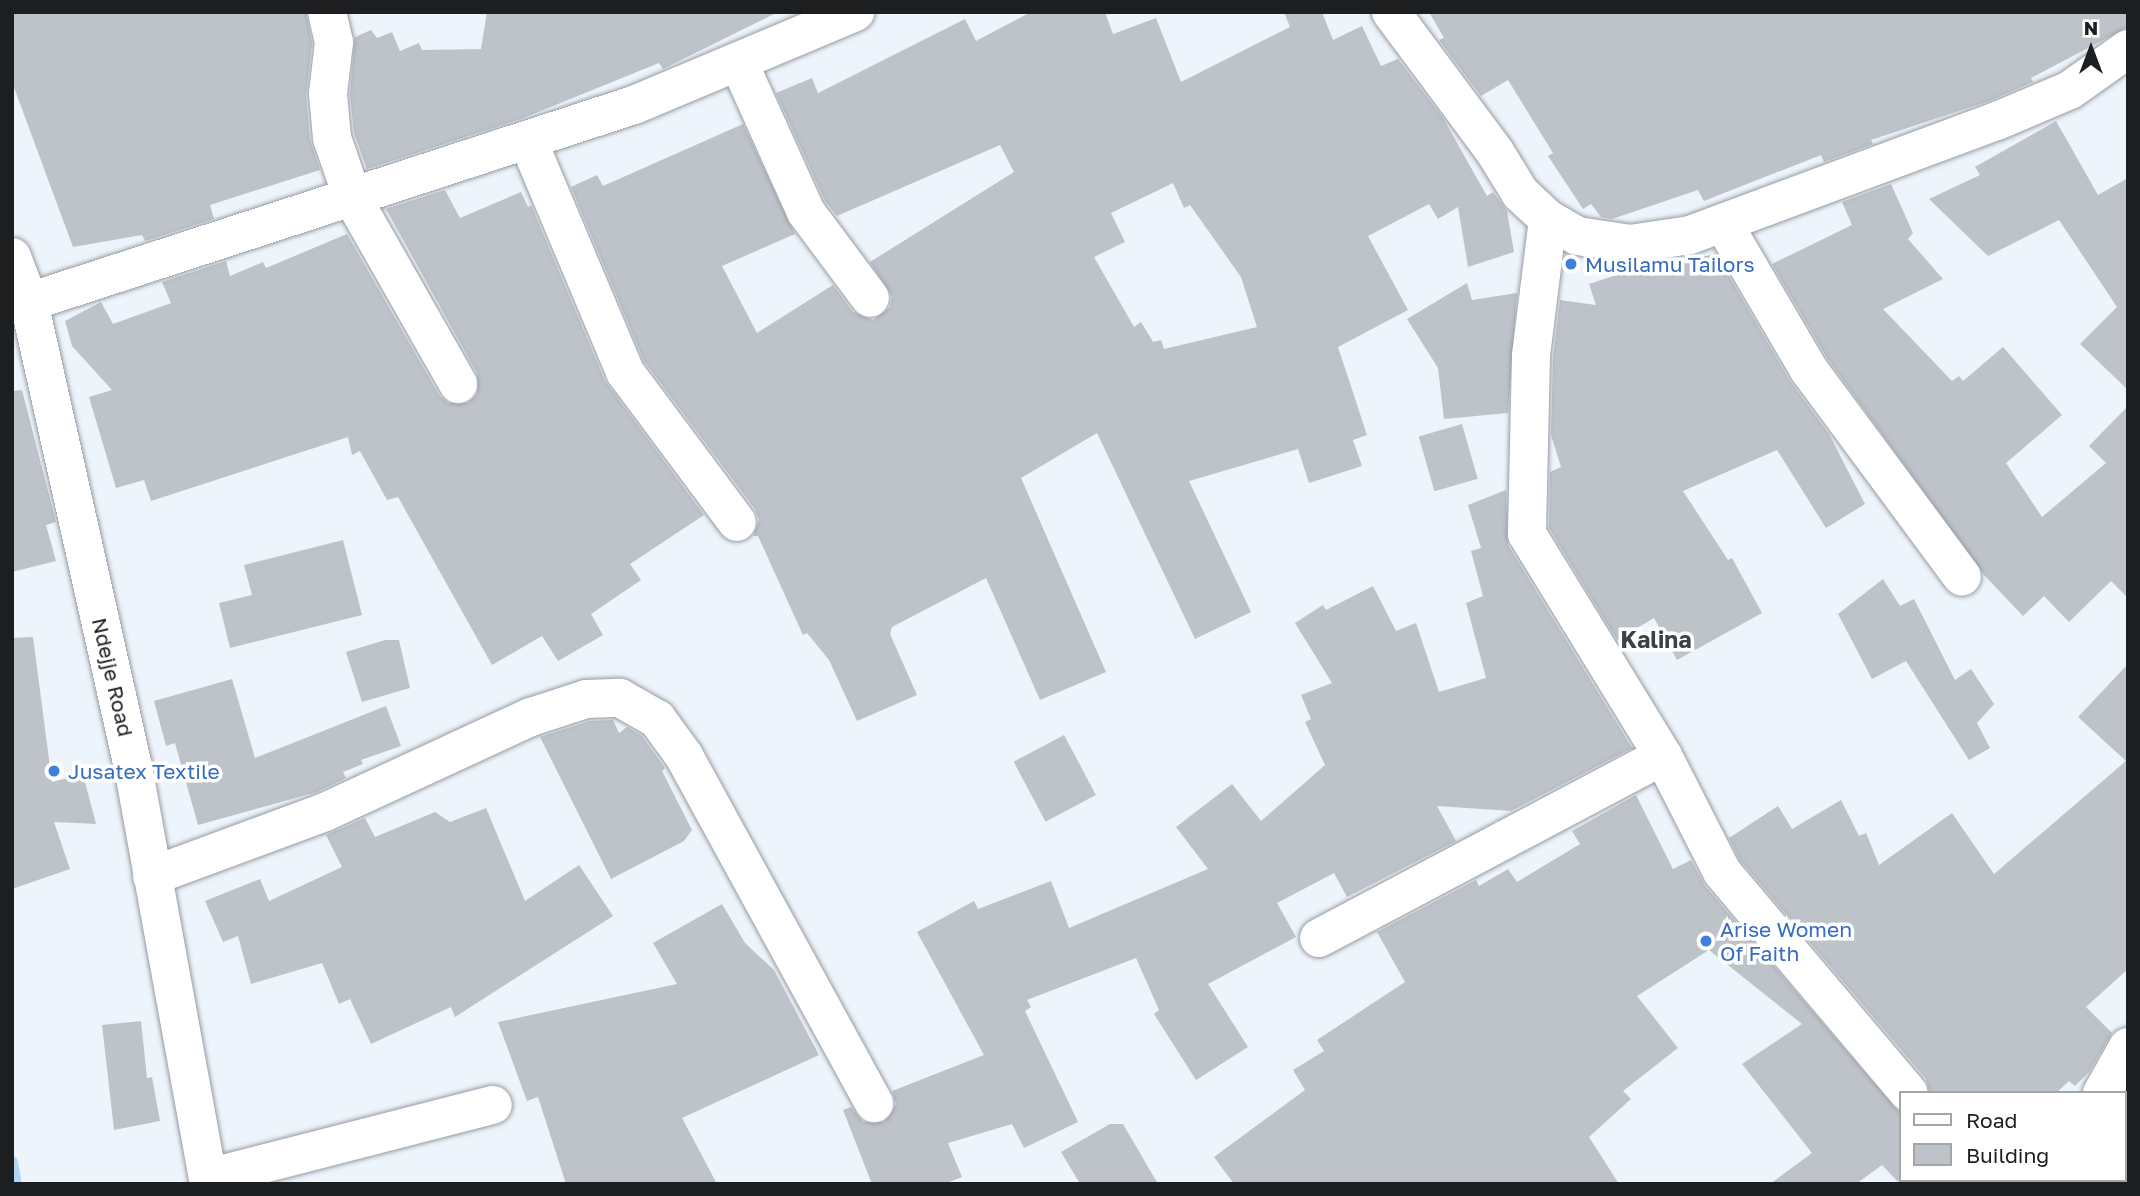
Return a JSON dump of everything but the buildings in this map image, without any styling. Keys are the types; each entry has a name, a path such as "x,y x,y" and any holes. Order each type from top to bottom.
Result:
{"street":[{"path":"327,12 334,42 328,94 332,138 353,199 458,384"},
{"path":"29,302 528,141 739,63 855,12"},
{"path":"1391,12 1495,152 1520,193 1548,219 1578,236 1630,244 1690,235 2070,90 2128,49"},
{"path":"739,63 806,212 870,298"},
{"path":"528,141 625,372 737,522"},
{"path":"1548,219 1531,356 1527,534 1663,756 1722,872 1907,1091"},
{"path":"1723,223 1809,370 1962,577"},
{"name":"Ndejje Road","path":"12,257 29,302 133,766 209,1181"},
{"path":"152,876 325,812 531,718 586,699 620,698 657,719 684,756 874,1103"},
{"path":"1319,938 1663,756"},
{"path":"2103,1091 2128,1047"},
{"path":"209,1181 493,1105"}],"waterway":[{"path":"12,1162 16,1184"}],"place":[{"name":"Musilamu Tailors","path":"1571,264"},
{"name":"Jusatex Textile","path":"54,771"},
{"name":"Arise Women Of Faith","path":"1706,941"}],"district":[{"name":"Kalina","path":"1656,639"}]}
